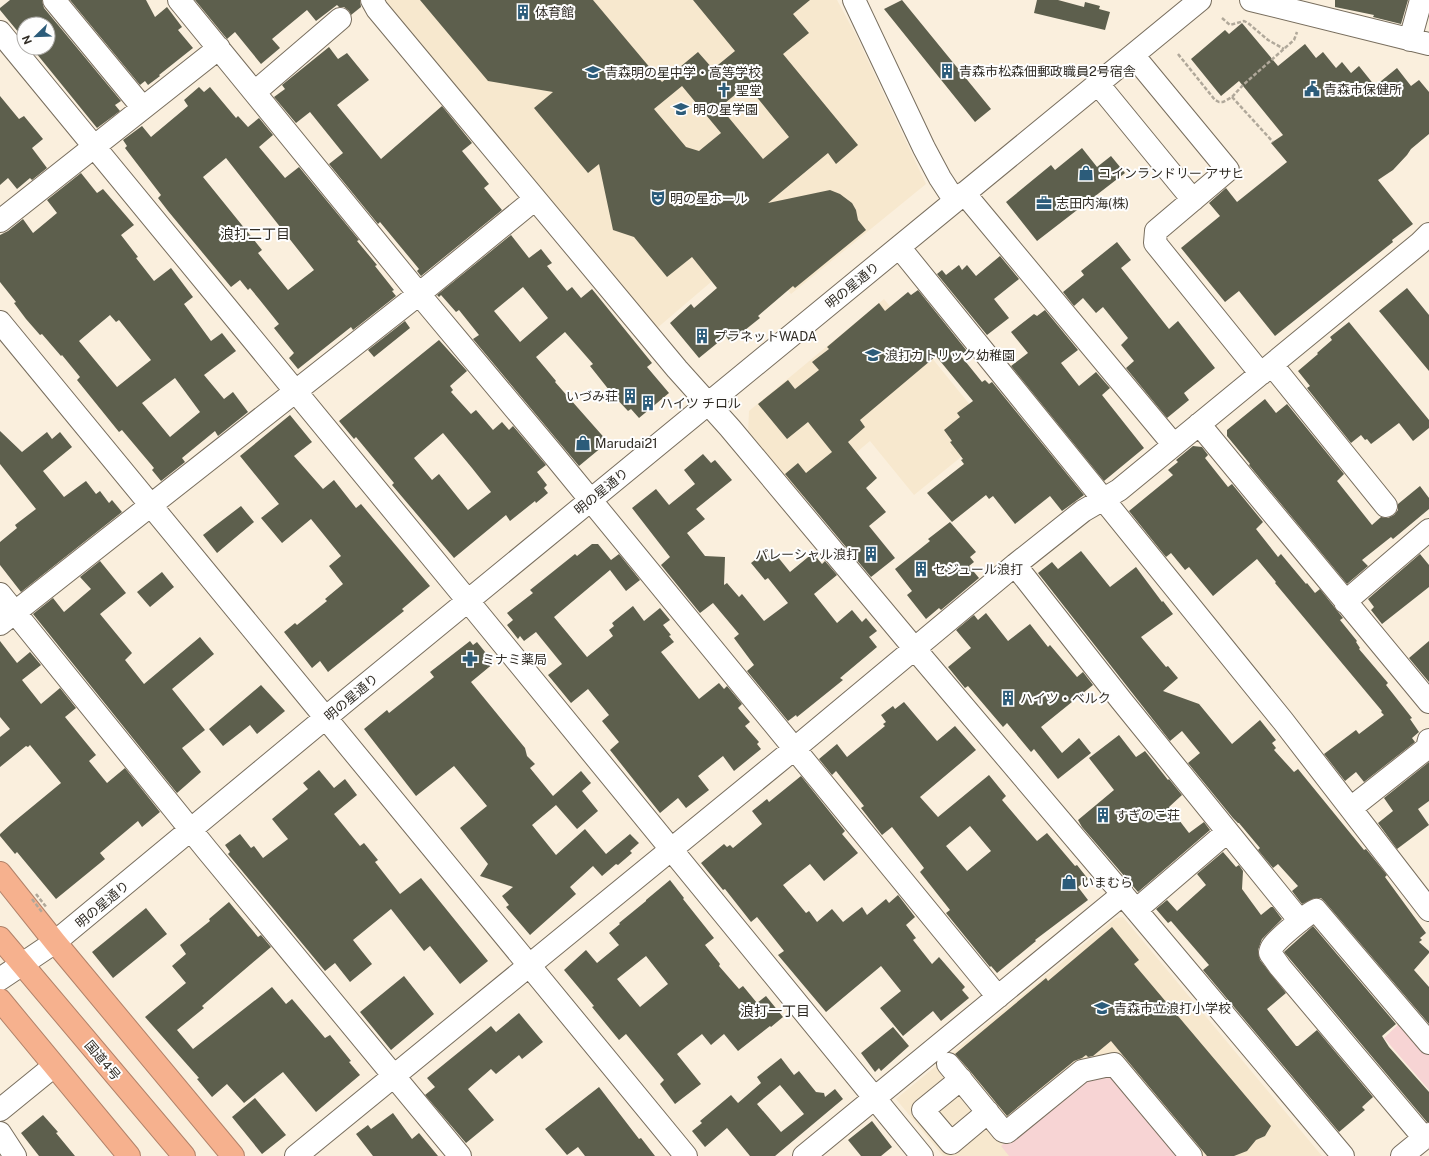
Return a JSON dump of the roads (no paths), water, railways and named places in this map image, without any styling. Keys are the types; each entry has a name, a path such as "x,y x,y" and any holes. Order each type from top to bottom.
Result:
{"highway":[{"path":"0,873 55,942 233,1156"},
{"name":"国道4号","path":"0,938 184,1156"},
{"path":"0,1000 129,1156"}],"street":[{"path":"54,0 143,108"},
{"path":"179,0 998,997"},
{"path":"854,0 924,148 960,197 1174,444"},
{"name":"明の星通り","path":"0,979 55,942 468,600 1200,0"},
{"path":"1251,0 1420,42 1421,0"},
{"path":"374,5 534,200 677,369 709,404 1343,1156"},
{"path":"255,92 340,19"},
{"path":"0,32 672,848 919,1152 939,1129"},
{"path":"0,221 219,48"},
{"path":"1133,54 1228,170 1156,231 1155,243 1386,506"},
{"path":"1098,84 1193,200"},
{"path":"7,618 419,294 534,200"},
{"path":"296,1156 794,749 1015,565 1083,511 1119,490 1420,243 1429,234"},
{"path":"899,247 1084,477 1104,499 1351,808 1429,910"},
{"path":"0,322 686,1156"},
{"path":"1199,424 1429,702"},
{"path":"1345,602 1429,530"},
{"path":"1015,565 1120,700 1227,832 1429,1043"},
{"path":"0,594 7,618 191,829 460,1156"},
{"path":"1351,808 1427,748 1429,740"},
{"path":"804,1156 998,997 1227,832"},
{"path":"1308,916 1272,947 1270,953 1280,967 1426,1136 1402,1156"},
{"path":"988,1112 951,1143 923,1110 955,1071 988,1112 1003,1132 1007,1132 1082,1070 1114,1064 1190,1156"},
{"path":"0,1110 54,1066"},
{"path":"0,1133 15,1156"}],"place":[{"name":"体育館","path":"523,12"},
{"name":"青森市松森佃郵政職員2号宿舎","path":"947,71"},
{"name":"青森明の星中学・高等学校","path":"593,72"},
{"name":"青森市保健所","path":"1312,89"},
{"name":"聖堂","path":"724,90"},
{"name":"明の星学園","path":"681,109"},
{"name":"コインランドリー アサヒ","path":"1086,173"},
{"name":"明の星ホール","path":"658,198"},
{"name":"志田内海(株)","path":"1044,203"},
{"name":"プラネットWADA","path":"702,336"},
{"name":"浪打カトリック幼稚園","path":"873,355"},
{"name":"いづみ荘","path":"630,396"},
{"name":"ハイツ チロル","path":"648,403"},
{"name":"Marudai21","path":"583,443"},
{"name":"パレーシャル浪打","path":"871,554"},
{"name":"セジュール浪打","path":"921,569"},
{"name":"ミナミ薬局","path":"470,659"},
{"name":"ハイツ・ベルク","path":"1008,698"},
{"name":"すぎのこ荘","path":"1103,815"},
{"name":"いまむら","path":"1069,882"},
{"name":"青森市立浪打小学校","path":"1102,1008"}],"district":[{"name":"浪打二丁目","path":"255,234"},
{"name":"浪打一丁目","path":"775,1011"}]}
